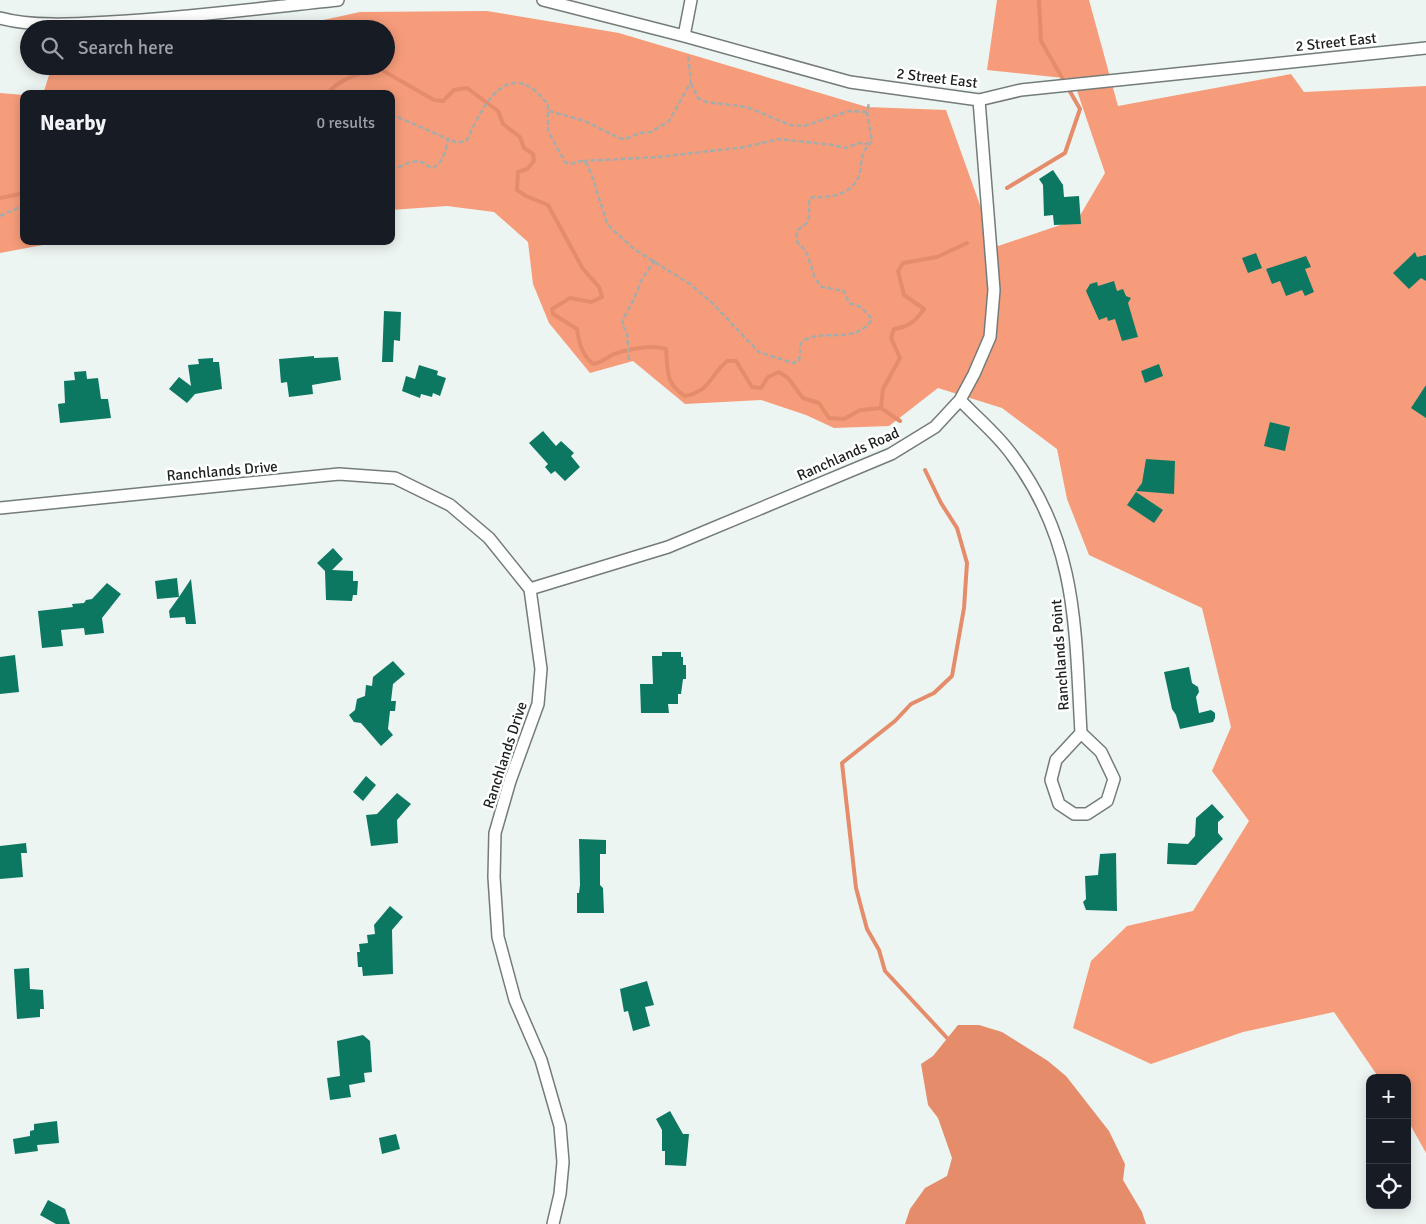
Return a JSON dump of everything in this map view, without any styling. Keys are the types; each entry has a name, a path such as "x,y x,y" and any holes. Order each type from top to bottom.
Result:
{"street":[{"path":"140,20 338,0"},
{"name":"2 Street East","path":"543,0 684,36 850,82 979,100 1021,90 1426,48"},
{"path":"684,36 691,0"},
{"path":"0,18 23,20"},
{"name":"Ranchlands Road","path":"530,589 668,546 891,454 935,428 960,400 990,337 994,290 979,100"},
{"name":"Ranchlands Point","path":"960,400 1012,454 1043,502 1062,550 1074,611 1080,733"},
{"name":"Ranchlands Drive","path":"0,508 339,474 395,478 450,505 489,538 530,589 540,669 538,704 510,781 495,833 494,877 501,946 515,1000 541,1060 560,1126 563,1162 560,1194 553,1224"},
{"path":"1080,733 1101,752 1114,779 1107,801 1087,814 1074,814 1059,804 1051,780 1056,760 1080,733"}],"path":[{"path":"688,54 691,82 698,98 706,102 747,107 790,125 804,126 849,111 866,112"},
{"path":"549,111 586,120 608,134 625,139 640,133 651,132 669,121 691,82"},
{"path":"395,116 458,143 468,140 480,111 493,93 505,84 523,84 534,90 543,99 549,111 546,121 548,131 565,162 570,164 582,161 658,157 745,147 778,139 845,148 860,143 869,144"},
{"path":"582,161 587,164 591,173 607,223 634,248 690,284 710,301 759,352 793,364 799,361 801,343 808,336 815,334 842,336 864,327 872,319 870,314 861,307 849,303 844,291 822,286 815,278 806,251 798,243 796,236 799,229 808,222 809,200 813,197 832,197 850,189 857,180 861,158 873,136 866,112 869,103"},
{"path":"395,168 403,167 412,162 421,162 433,168 438,166 447,149 448,139"},
{"path":"0,216 20,207"},
{"path":"629,360 628,342 623,319 642,279 655,260"}],"shaded area":[{"path":"997,0 1089,0 1118,106 1291,74 1304,92 1426,86 1426,1153 1411,1126 1411,1074 1376,1074 1334,1012 1243,1032 1151,1064 1073,1028 1091,961 1127,926 1193,911 1249,821 1212,771 1231,727 1202,608 1089,555 1067,499 1057,449 1002,408 938,388 889,426 834,428 806,415 761,400 685,404 633,361 590,373 549,323 533,284 528,242 494,212 447,206 395,210 395,90 44,90 49,75 395,75 395,20 323,20 360,12 487,11 619,33 867,107 946,110 995,247 1078,219 1105,173 1073,79 987,70"},
{"path":"0,93 20,95 20,245 43,245 0,253"},
{"path":"958,1025 979,1025 1002,1032 1048,1061 1066,1076 1109,1131 1125,1164 1123,1180 1142,1212 1146,1224 905,1224 910,1209 925,1188 947,1176 952,1158 938,1118 928,1105 921,1064 933,1056"}],"building":[{"path":"1053,170 1063,185 1064,197 1079,196 1081,224 1054,225 1053,215 1044,216 1043,185 1039,179"},
{"path":"1415,252 1417,257 1426,255 1426,281 1421,278 1409,289 1393,273"},
{"path":"1256,253 1262,268 1248,273 1242,258"},
{"path":"1306,256 1311,267 1305,269 1314,292 1305,296 1302,290 1286,296 1280,281 1272,284 1266,269"},
{"path":"1114,281 1117,291 1123,289 1126,296 1131,298 1128,303 1138,337 1122,341 1115,319 1108,321 1107,317 1099,320 1086,291 1090,284 1097,282 1098,286"},
{"path":"384,311 401,312 400,341 394,340 393,362 382,362"},
{"path":"314,356 314,358 338,357 341,380 312,385 313,394 289,397 287,382 281,383 279,359"},
{"path":"213,358 213,362 219,362 222,389 195,394 187,403 169,389 179,377 191,386 188,365 199,364 198,359"},
{"path":"1159,364 1163,376 1145,383 1141,371"},
{"path":"419,365 438,371 437,375 446,378 440,396 433,393 432,397 421,394 420,398 402,391 406,376 415,379"},
{"path":"86,371 87,379 98,378 101,399 108,399 111,418 60,423 58,404 65,403 64,381 75,380 74,372"},
{"path":"1426,385 1426,418 1411,408"},
{"path":"1270,422 1290,427 1285,451 1264,446"},
{"path":"543,431 556,446 561,441 574,453 571,456 580,467 565,481 555,471 551,474 545,467 548,464 529,443"},
{"path":"1146,459 1175,461 1174,494 1136,491 1142,483"},
{"path":"1136,492 1163,510 1154,523 1127,505"},
{"path":"333,548 343,559 332,570 353,571 353,581 358,581 357,595 353,595 352,601 326,600 325,571 317,563"},
{"path":"177,578 179,597 157,599 155,581"},
{"path":"191,579 196,624 186,624 185,617 170,618 169,611"},
{"path":"107,583 121,594 102,618 104,633 85,635 84,628 61,630 63,646 42,648 38,611 73,607 72,604 84,603 86,600 92,599"},
{"path":"662,652 681,652 683,665 686,665 686,679 683,679 681,694 678,694 678,704 668,704 669,713 641,713 640,684 653,684 652,656 662,656"},
{"path":"15,655 19,692 0,694 0,657"},
{"path":"393,661 405,674 393,684 391,701 396,701 395,711 390,711 388,729 393,735 381,746 361,723 354,722 349,715 355,710 357,699 365,696 366,685 372,686 373,677"},
{"path":"1189,667 1192,683 1198,687 1199,692 1196,697 1199,713 1211,710 1215,713 1215,718 1213,722 1180,729 1172,709 1164,672"},
{"path":"366,776 376,785 363,801 353,792"},
{"path":"397,793 411,804 397,820 398,843 371,846 366,815 377,814"},
{"path":"1212,804 1224,817 1218,822 1218,833 1223,839 1196,865 1167,864 1168,843 1188,844 1195,836 1196,818"},
{"path":"579,839 606,840 606,854 600,854 600,885 603,888 604,913 577,913 577,893 579,893 580,885"},
{"path":"26,843 27,853 21,853 23,877 0,879 0,846"},
{"path":"1116,853 1117,911 1086,910 1083,902 1086,899 1085,876 1098,875 1100,854"},
{"path":"390,906 403,917 392,930 393,974 363,976 362,967 358,967 357,952 360,952 359,944 368,943 367,935 375,934 374,925"},
{"path":"29,968 30,989 43,990 44,1009 40,1009 40,1017 17,1019 14,969"},
{"path":"647,981 654,1005 645,1007 650,1026 633,1031 628,1011 624,1012 620,989"},
{"path":"363,1035 370,1041 372,1072 364,1073 365,1082 349,1085 351,1097 330,1100 327,1078 340,1076 337,1041"},
{"path":"670,1111 683,1134 689,1134 686,1166 665,1165 665,1151 662,1151 662,1130 656,1119"},
{"path":"57,1121 59,1143 37,1145 38,1151 15,1154 13,1139 30,1136 30,1131 34,1130 34,1124"},
{"path":"396,1134 400,1149 382,1154 379,1138"},
{"path":"48,1200 65,1209 70,1224 56,1224 40,1215"}],"waterway":[{"path":"1007,188 1065,153 1080,109 1041,41 1039,0"},
{"path":"330,90 344,80 357,75"},
{"path":"390,75 434,100 443,101 454,90 467,88 498,111 503,124 520,137 524,148 533,154 534,161 527,169 518,172 517,190 548,205 583,269 599,287 602,297 591,302 570,298 552,309 553,314 577,329 586,357 593,364 627,350 647,347 660,348 666,349 669,376 674,387 685,396 694,394 705,386 727,361 736,361 752,387 761,388 768,377 779,372 788,378 803,398 819,403 829,418 844,419 860,410 881,408"},
{"path":"0,198 20,194"},
{"path":"881,408 883,389 900,358 891,338 894,329 911,323 924,309 904,295 898,271 903,263 937,257 967,243"},
{"path":"881,408 900,421"},
{"path":"925,470 941,503 957,528 967,563 964,608 952,676 934,693 911,704 895,721 842,763 856,888 867,929 879,950 885,971 948,1039"}]}
